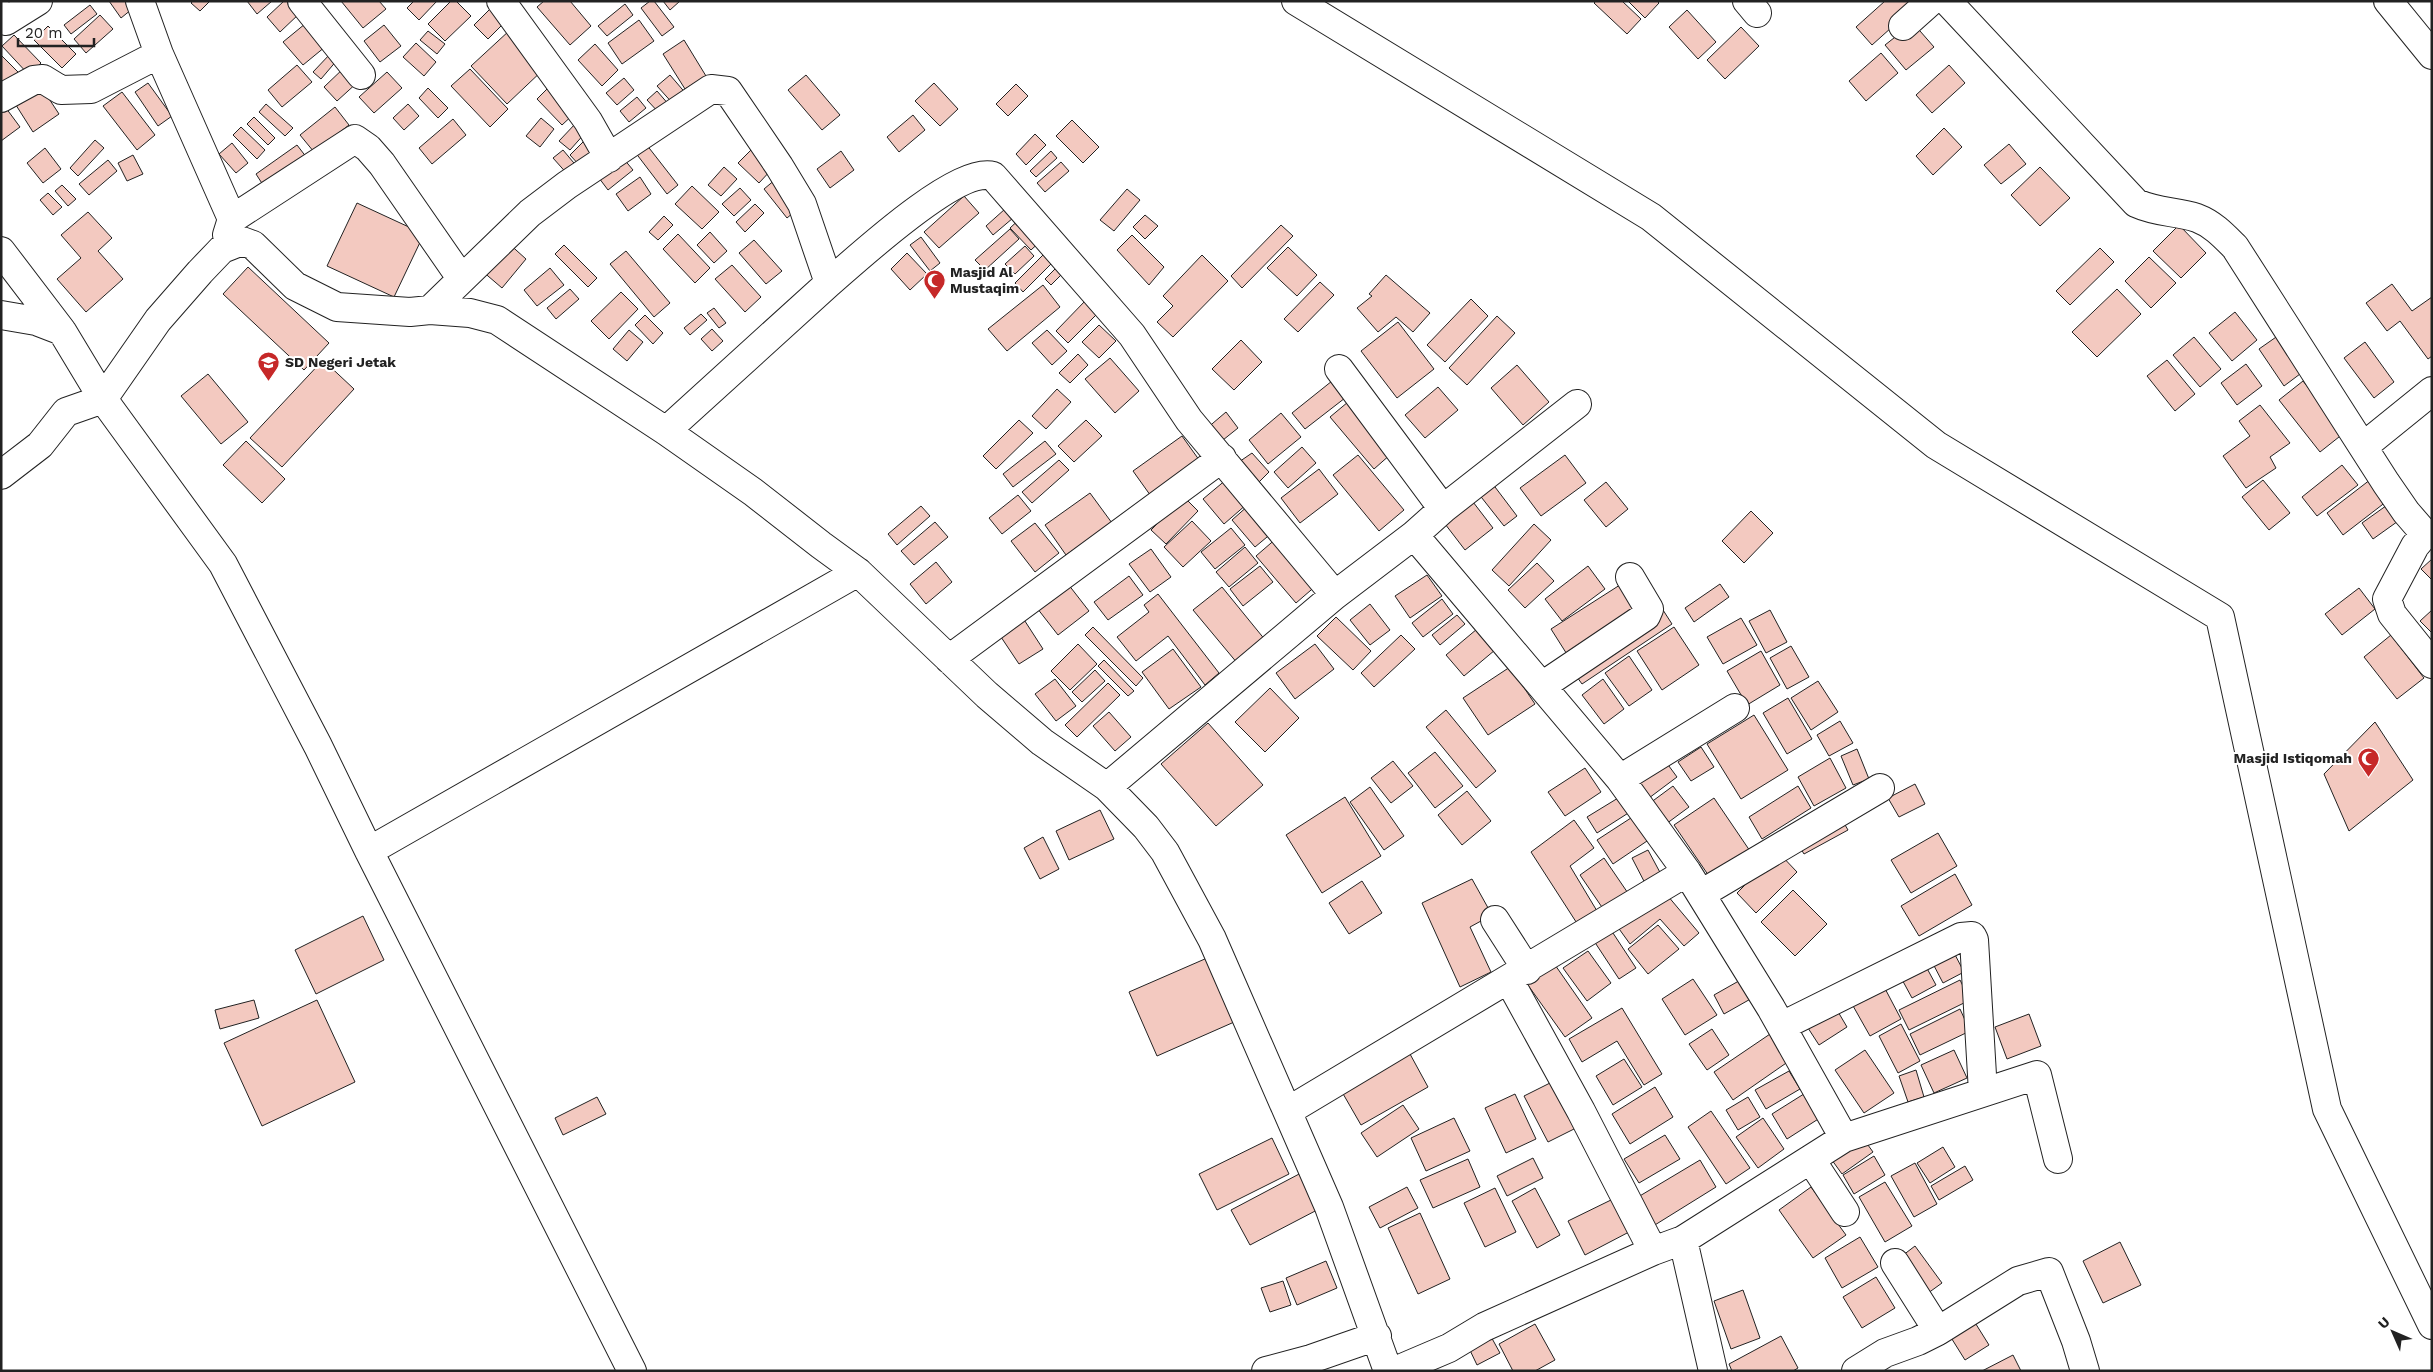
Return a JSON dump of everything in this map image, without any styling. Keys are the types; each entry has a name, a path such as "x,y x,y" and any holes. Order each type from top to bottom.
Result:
{"street":[{"path":"3,20 38,1"},
{"path":"140,1 159,54 232,219"},
{"path":"302,1 361,75"},
{"path":"500,1 588,121 609,158"},
{"path":"1296,1 1651,217 1936,445 2220,617 2327,1109 2432,1325"},
{"path":"1903,26 1931,1"},
{"path":"1947,1 2136,203 2153,210 2198,218 2216,228 2235,247 2386,483 2406,512 2429,532 2405,564 2388,599 2392,614 2432,664"},
{"path":"2388,1 2432,55"},
{"path":"1,98 34,80 43,79 61,90 91,89 159,54"},
{"path":"430,310 530,213 711,89 728,92 802,204 829,283"},
{"path":"1,476 40,445 66,412 103,399 158,320 222,249 232,219 355,139 368,148 382,164 461,278"},
{"path":"666,431 829,283 896,226 946,189 984,174 993,176 1132,335 1189,420 1335,595"},
{"path":"222,249 242,241 254,246 296,286 336,307 410,312 430,310 470,313 497,320 666,431 753,492 858,572 949,659 1042,742 1106,787 1146,827 1166,852 1212,939 1329,1207 1388,1371"},
{"path":"1,251 62,331 103,399 223,564 318,746 369,852 632,1371"},
{"path":"1,315 36,321 62,331"},
{"path":"1339,368 1443,509"},
{"path":"2364,446 2432,391"},
{"path":"1106,787 1335,595 1414,536 1443,509 1576,404"},
{"path":"949,659 1222,458"},
{"path":"1414,536 1620,779 1694,883 1782,1026 1844,1138"},
{"path":"369,852 858,572"},
{"path":"1542,686 1646,616 1649,609 1630,577"},
{"path":"1620,779 1735,708"},
{"path":"1288,1111 1518,975 1880,788"},
{"path":"1494,920 1581,1111 1653,1251"},
{"path":"1782,1026 1961,937 1972,936 1974,940 1983,1092"},
{"path":"1395,1371 1449,1348 1484,1327 1653,1251 1684,1240 1844,1138 1983,1092 2038,1075 2058,1159"},
{"path":"1811,1160 1845,1212"},
{"path":"1684,1240 1713,1371"},
{"path":"1895,1263 1938,1330"},
{"path":"1856,1371 1885,1353 1918,1341 1938,1330 2018,1281 2049,1272 2076,1341 2085,1371"},
{"path":"1266,1371 1311,1359 1377,1336"}],"building":[{"path":"109,1 134,1 137,5 121,18"},
{"path":"193,1 210,1 200,11 191,3"},
{"path":"247,1 272,1 257,14"},
{"path":"284,1 289,1 300,13 280,32 267,17"},
{"path":"341,1 379,1 386,9 363,28"},
{"path":"414,1 437,1 419,20 407,8"},
{"path":"451,1 456,1 471,16 445,41 428,24"},
{"path":"544,1 570,1 591,26 570,45 537,7"},
{"path":"650,1 654,1 674,27 662,36 641,8"},
{"path":"663,1 680,1 670,10"},
{"path":"1596,1 1622,1 1641,19 1627,34 1594,3"},
{"path":"1628,1 1657,1 1659,3 1645,18"},
{"path":"1885,1 1921,1 1872,45 1856,27"},
{"path":"495,4 509,18 488,39 474,25"},
{"path":"625,4 633,15 607,36 598,26"},
{"path":"90,5 97,14 71,34 64,25"},
{"path":"1687,10 1716,42 1698,59 1669,27"},
{"path":"100,15 113,29 86,53 74,39"},
{"path":"311,19 331,42 303,65 283,42"},
{"path":"639,20 654,41 622,64 608,43"},
{"path":"1913,23 1934,47 1906,70 1885,45"},
{"path":"384,25 401,46 380,62 364,41"},
{"path":"48,26 76,54 62,68 34,40"},
{"path":"1741,27 1759,46 1725,79 1707,60"},
{"path":"510,30 545,68 507,104 471,66"},
{"path":"428,31 445,44 437,54 420,40"},
{"path":"14,35 41,63 29,75 2,46"},
{"path":"684,40 706,76 685,89 663,54"},
{"path":"416,43 436,62 424,76 403,57"},
{"path":"595,44 618,70 602,86 578,60"},
{"path":"331,53 338,59 321,79 313,72"},
{"path":"1881,53 1898,73 1866,101 1849,81"},
{"path":"1,55 19,73 5,86 1,80"},
{"path":"297,65 312,82 282,107 268,90"},
{"path":"1949,65 1965,83 1932,113 1916,95"},
{"path":"346,66 359,81 337,101 324,87"},
{"path":"470,69 508,109 490,127 451,86"},
{"path":"387,72 402,88 374,113 359,97"},
{"path":"670,75 688,96 676,107 657,86"},
{"path":"806,75 840,115 822,130 788,90"},
{"path":"624,78 634,90 617,105 606,93"},
{"path":"148,83 172,116 158,126 135,92"},
{"path":"934,83 958,109 940,126 915,101"},
{"path":"552,84 577,111 562,125 537,99"},
{"path":"1016,84 1028,96 1008,116 996,104"},
{"path":"40,85 59,114 33,132 14,102"},
{"path":"428,88 448,108 438,118 419,98"},
{"path":"657,91 670,106 661,115 647,100"},
{"path":"122,92 155,135 137,150 103,106"},
{"path":"637,97 646,108 629,122 620,111"},
{"path":"3,104 20,127 1,141 1,105"},
{"path":"266,104 293,128 285,136 259,112"},
{"path":"408,104 419,116 404,130 393,118"},
{"path":"335,107 349,125 314,152 300,135"},
{"path":"913,115 925,130 899,152 887,137"},
{"path":"254,117 275,138 268,145 247,124"},
{"path":"541,118 554,129 540,147 526,136"},
{"path":"453,119 466,135 432,164 419,148"},
{"path":"1072,120 1099,147 1083,163 1056,136"},
{"path":"576,123 586,132 570,150 559,141"},
{"path":"241,127 265,150 257,159 233,135"},
{"path":"1944,128 1962,147 1933,175 1916,156"},
{"path":"1035,134 1046,145 1026,165 1016,154"},
{"path":"589,136 600,147 581,167 570,155"},
{"path":"95,140 104,148 78,176 70,168"},
{"path":"232,143 248,163 236,173 219,154"},
{"path":"646,144 678,185 667,194 635,152"},
{"path":"2009,144 2026,164 2001,184 1984,165"},
{"path":"297,145 307,158 265,188 256,174"},
{"path":"45,148 61,169 43,183 27,163"},
{"path":"752,149 772,169 759,183 738,163"},
{"path":"563,150 579,169 570,177 553,158"},
{"path":"841,151 854,170 830,188 817,169"},
{"path":"1051,151 1057,158 1036,177 1030,171"},
{"path":"133,155 143,174 127,181 118,163"},
{"path":"623,158 633,170 608,190 599,178"},
{"path":"108,160 117,171 89,195 79,184"},
{"path":"1061,162 1069,171 1045,192 1037,183"},
{"path":"724,167 737,179 721,196 708,185"},
{"path":"2040,167 2070,198 2040,226 2011,195"},
{"path":"640,177 651,194 628,211 616,194"},
{"path":"776,179 799,208 787,218 764,189"},
{"path":"62,185 76,199 68,206 55,191"},
{"path":"692,186 719,212 702,229 675,204"},
{"path":"740,188 751,200 734,216 722,204"},
{"path":"1127,189 1140,200 1114,231 1100,220"},
{"path":"48,193 62,207 53,215 40,200"},
{"path":"964,196 979,213 939,248 924,232"},
{"path":"357,203 424,234 394,297 327,266"},
{"path":"755,204 764,213 745,232 736,222"},
{"path":"1005,209 1013,218 993,235 986,226"},
{"path":"88,212 112,238 98,251 123,279 86,312 57,279 81,258 61,235"},
{"path":"1145,215 1158,226 1145,239 1133,227"},
{"path":"664,216 673,225 658,240 649,232"},
{"path":"1023,216 1044,238 1031,250 1010,228"},
{"path":"1281,225 1293,236 1242,288 1231,276"},
{"path":"2179,225 2206,253 2181,278 2153,251"},
{"path":"1010,229 1019,239 985,270 975,260"},
{"path":"710,232 727,251 714,263 697,245"},
{"path":"678,234 710,268 695,283 663,249"},
{"path":"1132,235 1164,267 1149,285 1117,250"},
{"path":"921,237 940,263 930,271 910,245"},
{"path":"754,240 782,271 766,284 739,253"},
{"path":"506,241 526,259 502,288 481,270"},
{"path":"564,245 597,278 588,287 555,254"},
{"path":"1025,246 1034,256 1015,274 1005,264"},
{"path":"1288,247 1317,275 1297,296 1267,268"},
{"path":"2100,248 2114,262 2070,305 2056,291"},
{"path":"626,251 670,303 654,317 610,264"},
{"path":"1046,252 1054,261 1023,292 1015,283"},
{"path":"907,253 927,274 910,290 891,269"},
{"path":"1202,255 1228,281 1173,337 1157,322 1173,306 1163,296"},
{"path":"2149,257 2176,283 2151,308 2125,281"},
{"path":"1060,264 1066,270 1051,285 1045,279"},
{"path":"732,265 761,297 745,312 715,279"},
{"path":"248,267 329,343 304,370 223,294"},
{"path":"550,268 564,285 537,306 524,290"},
{"path":"1386,275 1430,313 1413,332 1396,317 1378,332 1357,308 1372,296 1369,294"},
{"path":"1320,282 1334,295 1298,332 1284,319"},
{"path":"2392,284 2412,311 2432,297 2432,356 2428,359 2400,321 2387,331 2366,303"},
{"path":"1043,285 1060,307 1007,351 988,329"},
{"path":"570,289 579,299 556,319 547,308"},
{"path":"2117,289 2141,314 2097,357 2072,332"},
{"path":"621,292 638,309 609,339 591,321"},
{"path":"1471,299 1488,316 1445,362 1427,345"},
{"path":"1086,300 1098,313 1068,343 1056,331"},
{"path":"714,308 726,323 719,328 707,313"},
{"path":"2235,312 2257,340 2232,361 2209,333"},
{"path":"701,314 707,320 690,335 684,328"},
{"path":"645,315 663,333 653,344 635,325"},
{"path":"1497,316 1515,333 1467,385 1449,368"},
{"path":"1398,322 1434,369 1397,398 1361,351"},
{"path":"1099,325 1116,341 1099,358 1082,342"},
{"path":"712,329 723,341 712,351 701,339"},
{"path":"629,330 643,342 627,361 613,349"},
{"path":"1047,330 1067,351 1052,365 1032,343"},
{"path":"2279,335 2304,371 2284,386 2259,349"},
{"path":"2194,337 2221,369 2200,387 2173,355"},
{"path":"1241,340 1262,362 1234,390 1212,369"},
{"path":"2365,342 2394,382 2374,398 2344,358"},
{"path":"1078,354 1088,365 1070,383 1059,373"},
{"path":"1110,358 1139,391 1115,413 1085,379"},
{"path":"323,360 354,389 282,467 250,438"},
{"path":"2167,360 2195,394 2175,411 2147,376"},
{"path":"2246,364 2262,386 2237,405 2221,383"},
{"path":"1517,365 1549,402 1523,425 1491,388"},
{"path":"208,374 248,422 221,444 181,396"},
{"path":"1332,381 1345,398 1305,429 1292,413"},
{"path":"2303,381 2344,433 2320,452 2279,400"},
{"path":"1438,387 1458,410 1425,438 1405,415"},
{"path":"1057,389 1071,402 1046,429 1032,416"},
{"path":"1348,402 1391,454 1374,469 1330,417"},
{"path":"2260,405 2290,443 2270,457 2276,468 2246,488 2223,456 2250,436 2239,421"},
{"path":"1226,412 1238,428 1218,444 1206,429"},
{"path":"1281,413 1301,437 1268,464 1249,440"},
{"path":"1019,420 1033,433 996,469 983,456"},
{"path":"1086,420 1102,436 1074,462 1058,446"},
{"path":"1182,436 1202,464 1153,499 1133,471"},
{"path":"246,441 285,479 262,503 223,465"},
{"path":"1045,441 1056,454 1013,487 1003,474"},
{"path":"1302,447 1316,463 1288,488 1274,472"},
{"path":"1252,453 1269,472 1255,486 1236,464"},
{"path":"1358,455 1404,510 1379,531 1333,475"},
{"path":"1565,455 1586,483 1541,516 1520,488"},
{"path":"1059,460 1069,470 1032,503 1022,492"},
{"path":"2342,465 2358,485 2317,516 2302,497"},
{"path":"1319,469 1338,494 1300,523 1281,498"},
{"path":"2375,476 2391,498 2343,535 2327,513"},
{"path":"1227,479 1247,504 1224,524 1203,499"},
{"path":"2263,480 2290,513 2269,530 2242,497"},
{"path":"1606,482 1628,509 1606,527 1584,500"},
{"path":"1492,483 1517,516 1504,526 1478,493"},
{"path":"1090,493 1112,523 1066,555 1045,525"},
{"path":"1018,495 1031,511 1002,534 989,518"},
{"path":"1184,497 1198,511 1166,544 1151,530"},
{"path":"1470,498 1493,528 1465,550 1442,520"},
{"path":"2390,503 2401,519 2373,539 2362,523"},
{"path":"1249,505 1273,532 1255,547 1232,520"},
{"path":"921,506 930,516 897,545 888,534"},
{"path":"1751,511 1773,533 1744,563 1722,541"},
{"path":"1192,521 1211,541 1183,567 1164,547"},
{"path":"935,522 948,537 914,565 901,551"},
{"path":"1035,523 1059,553 1035,572 1011,541"},
{"path":"1534,524 1551,540 1509,586 1492,570"},
{"path":"1231,528 1245,545 1215,569 1201,552"},
{"path":"1278,537 1318,584 1296,603 1256,556"},
{"path":"1245,547 1258,563 1229,587 1216,572"},
{"path":"1151,549 1171,577 1150,592 1129,564"},
{"path":"2432,559 2432,580 2421,569"},
{"path":"936,562 952,582 926,604 910,584"},
{"path":"1537,563 1554,581 1525,608 1508,590"},
{"path":"1260,566 1273,582 1243,606 1230,589"},
{"path":"1588,566 1605,589 1562,621 1545,599"},
{"path":"1427,575 1442,596 1410,618 1395,596"},
{"path":"1129,576 1143,595 1108,620 1094,602"},
{"path":"1623,583 1642,614 1570,659 1551,629"},
{"path":"1068,584 1089,611 1058,635 1037,608"},
{"path":"1720,584 1729,597 1694,622 1685,608"},
{"path":"1222,587 1266,641 1238,664 1193,610"},
{"path":"2359,588 2375,609 2342,635 2325,614"},
{"path":"1158,594 1219,673 1205,685 1168,636 1136,661 1117,637 1149,612 1144,605"},
{"path":"1442,599 1453,614 1423,637 1412,623"},
{"path":"1370,604 1390,630 1370,645 1350,620"},
{"path":"1663,610 1672,624 1582,684 1572,670"},
{"path":"1770,610 1787,642 1766,653 1749,621"},
{"path":"2432,610 2432,633 2420,621"},
{"path":"1021,615 1043,649 1019,664 997,631"},
{"path":"1457,615 1465,624 1440,645 1432,635"},
{"path":"1336,617 1371,651 1353,670 1317,636"},
{"path":"1741,618 1757,645 1723,664 1707,637"},
{"path":"1093,627 1143,678 1136,686 1085,635"},
{"path":"1674,627 1699,665 1662,690 1637,651"},
{"path":"1477,629 1495,650 1464,676 1446,655"},
{"path":"1401,635 1415,649 1374,687 1361,673"},
{"path":"2391,635 2424,678 2397,699 2364,657"},
{"path":"1078,644 1097,664 1070,690 1051,671"},
{"path":"1315,644 1334,669 1295,699 1276,673"},
{"path":"1791,646 1809,677 1787,689 1770,658"},
{"path":"1173,649 1201,687 1169,709 1142,672"},
{"path":"1761,651 1780,685 1747,705 1727,671"},
{"path":"1629,656 1652,690 1629,706 1605,673"},
{"path":"1104,660 1134,691 1128,696 1098,666"},
{"path":"1510,667 1535,704 1488,735 1463,698"},
{"path":"1095,670 1105,681 1082,702 1072,692"},
{"path":"1055,679 1076,706 1056,721 1035,694"},
{"path":"1603,679 1624,709 1604,724 1582,695"},
{"path":"1818,681 1838,712 1811,730 1791,698"},
{"path":"1108,683 1120,695 1077,737 1065,725"},
{"path":"1270,688 1299,718 1265,752 1235,722"},
{"path":"1788,698 1812,739 1787,754 1763,713"},
{"path":"1446,710 1496,771 1476,788 1426,727"},
{"path":"1109,712 1131,737 1115,751 1093,726"},
{"path":"1754,715 1788,770 1741,799 1707,744"},
{"path":"1840,721 1853,743 1829,756 1817,735"},
{"name":"Masjid Istiqomah","path":"2375,722 2413,780 2349,831 2324,774"},
{"path":"1208,723 1263,785 1216,826 1161,764"},
{"path":"1701,747 1714,767 1691,781 1678,762"},
{"path":"1857,749 1869,779 1853,785 1841,756"},
{"path":"1435,752 1463,786 1435,808 1408,773"},
{"path":"1830,758 1846,788 1814,806 1798,777"},
{"path":"1393,761 1413,786 1391,803 1371,778"},
{"path":"1666,762 1677,777 1649,798 1638,783"},
{"path":"1585,768 1601,792 1565,816 1548,792"},
{"path":"1915,784 1925,804 1899,817 1888,798"},
{"path":"1673,786 1689,807 1666,824 1650,803"},
{"path":"1798,786 1811,808 1762,839 1749,817"},
{"path":"1370,787 1404,836 1384,850 1350,802"},
{"path":"1467,791 1491,821 1462,845 1438,815"},
{"path":"1623,795 1633,810 1597,833 1587,817"},
{"path":"1345,797 1381,856 1322,893 1286,835"},
{"path":"1714,798 1750,851 1711,879 1674,825"},
{"path":"1100,810 1114,839 1069,860 1056,831"},
{"path":"1634,816 1650,839 1613,864 1597,840"},
{"path":"1841,818 1848,830 1804,854 1797,842"},
{"path":"1574,820 1594,848 1570,866 1600,916 1580,928 1531,852"},
{"path":"1938,833 1957,866 1911,893 1891,860"},
{"path":"1043,837 1059,869 1040,879 1024,848"},
{"path":"1648,850 1663,878 1647,887 1632,858"},
{"path":"1778,852 1797,872 1756,913 1737,893"},
{"path":"1604,858 1632,899 1608,916 1580,875"},
{"path":"1955,874 1972,905 1919,936 1901,906"},
{"path":"1472,879 1492,915 1470,927 1491,972 1460,987 1422,903"},
{"path":"1362,881 1382,913 1349,934 1329,903"},
{"path":"1662,889 1699,933 1684,946 1660,919 1630,944 1617,926"},
{"path":"1793,890 1827,924 1795,956 1761,922"},
{"path":"363,916 384,960 316,994 295,950"},
{"path":"1658,925 1679,949 1648,974 1628,949"},
{"path":"1611,930 1636,968 1619,979 1594,941"},
{"path":"1951,947 1964,972 1943,983 1930,958"},
{"path":"1588,951 1611,983 1587,1001 1563,968"},
{"path":"1214,955 1241,1019 1157,1056 1129,992"},
{"path":"1923,961 1936,985 1912,998 1899,974"},
{"path":"1553,962 1592,1018 1565,1037 1525,981"},
{"path":"1744,978 1754,997 1724,1014 1714,995"},
{"path":"1693,979 1717,1015 1685,1035 1662,999"},
{"path":"1880,979 1901,1019 1870,1036 1848,997"},
{"path":"1960,980 1970,1000 1909,1030 1899,1010"},
{"path":"254,1000 259,1018 220,1029 215,1010"},
{"path":"317,1000 355,1082 262,1126 224,1043"},
{"path":"1622,1008 1662,1074 1644,1085 1617,1041 1582,1062 1569,1039"},
{"path":"1960,1009 1970,1031 1920,1055 1910,1034"},
{"path":"1837,1010 1847,1027 1819,1045 1808,1028"},
{"path":"2029,1014 2041,1046 2007,1059 1995,1027"},
{"path":"1901,1024 1920,1061 1898,1073 1879,1036"},
{"path":"1712,1029 1729,1055 1707,1070 1689,1044"},
{"path":"1773,1032 1792,1059 1733,1100 1714,1072"},
{"path":"1865,1050 1894,1093 1864,1113 1835,1070"},
{"path":"1954,1050 1967,1078 1934,1093 1921,1065"},
{"path":"1410,1054 1428,1087 1361,1125 1342,1092"},
{"path":"1624,1059 1642,1087 1613,1105 1596,1076"},
{"path":"1916,1070 1924,1097 1908,1102 1899,1076"},
{"path":"1789,1071 1800,1089 1766,1109 1755,1090"},
{"path":"1552,1082 1576,1128 1548,1142 1524,1096"},
{"path":"1655,1087 1673,1117 1630,1144 1612,1114"},
{"path":"1807,1092 1823,1116 1787,1139 1772,1114"},
{"path":"1515,1094 1536,1139 1506,1153 1485,1108"},
{"path":"597,1097 606,1114 563,1135 555,1118"},
{"path":"1748,1097 1760,1117 1738,1130 1726,1110"},
{"path":"1403,1105 1419,1129 1377,1157 1361,1133"},
{"path":"1711,1111 1750,1168 1726,1184 1688,1127"},
{"path":"1454,1118 1470,1151 1426,1171 1411,1138"},
{"path":"1763,1118 1784,1149 1758,1168 1736,1137"},
{"path":"1860,1134 1873,1152 1842,1174 1829,1156"},
{"path":"1665,1135 1680,1159 1639,1183 1624,1159"},
{"path":"1272,1138 1289,1174 1217,1210 1199,1174"},
{"path":"1943,1147 1955,1167 1930,1183 1917,1163"},
{"path":"1874,1156 1885,1175 1854,1194 1843,1175"},
{"path":"1533,1158 1543,1178 1507,1196 1497,1176"},
{"path":"1468,1159 1480,1187 1433,1208 1420,1180"},
{"path":"1700,1160 1716,1187 1650,1228 1633,1200"},
{"path":"1915,1163 1937,1204 1914,1217 1891,1176"},
{"path":"1965,1166 1973,1180 1939,1200 1931,1186"},
{"path":"1301,1173 1319,1209 1250,1245 1231,1210"},
{"path":"1885,1182 1912,1226 1885,1242 1859,1197"},
{"path":"1407,1187 1418,1208 1380,1228 1369,1207"},
{"path":"1811,1187 1846,1235 1813,1258 1779,1210"},
{"path":"1495,1188 1516,1232 1485,1247 1464,1203"},
{"path":"1535,1188 1560,1235 1537,1248 1512,1201"},
{"path":"1613,1199 1629,1232 1585,1255 1568,1221"},
{"path":"1420,1213 1450,1279 1418,1294 1388,1228"},
{"path":"1860,1237 1878,1267 1842,1288 1825,1258"},
{"path":"2120,1242 2141,1285 2103,1303 2083,1261"},
{"path":"1915,1246 1942,1283 1924,1296 1898,1259"},
{"path":"1326,1261 1337,1288 1297,1305 1286,1278"},
{"path":"1876,1277 1895,1308 1862,1328 1843,1297"},
{"path":"1283,1281 1291,1305 1270,1312 1261,1288"},
{"path":"1743,1290 1760,1338 1731,1349 1714,1301"},
{"path":"1974,1321 1989,1345 1965,1360 1950,1336"},
{"path":"1535,1324 1555,1360 1535,1371 1513,1371 1499,1344"},
{"path":"1489,1333 1500,1353 1477,1365 1467,1344"},
{"path":"1781,1336 1798,1368 1793,1371 1732,1371 1729,1364"},
{"path":"2013,1355 2021,1371 1982,1371"}],"place":[{"name":"Masjid Al Mustaqim","path":"934,299"},
{"name":"SD Negeri Jetak","path":"269,381"},
{"name":"Masjid Istiqomah","path":"2368,777"}]}
